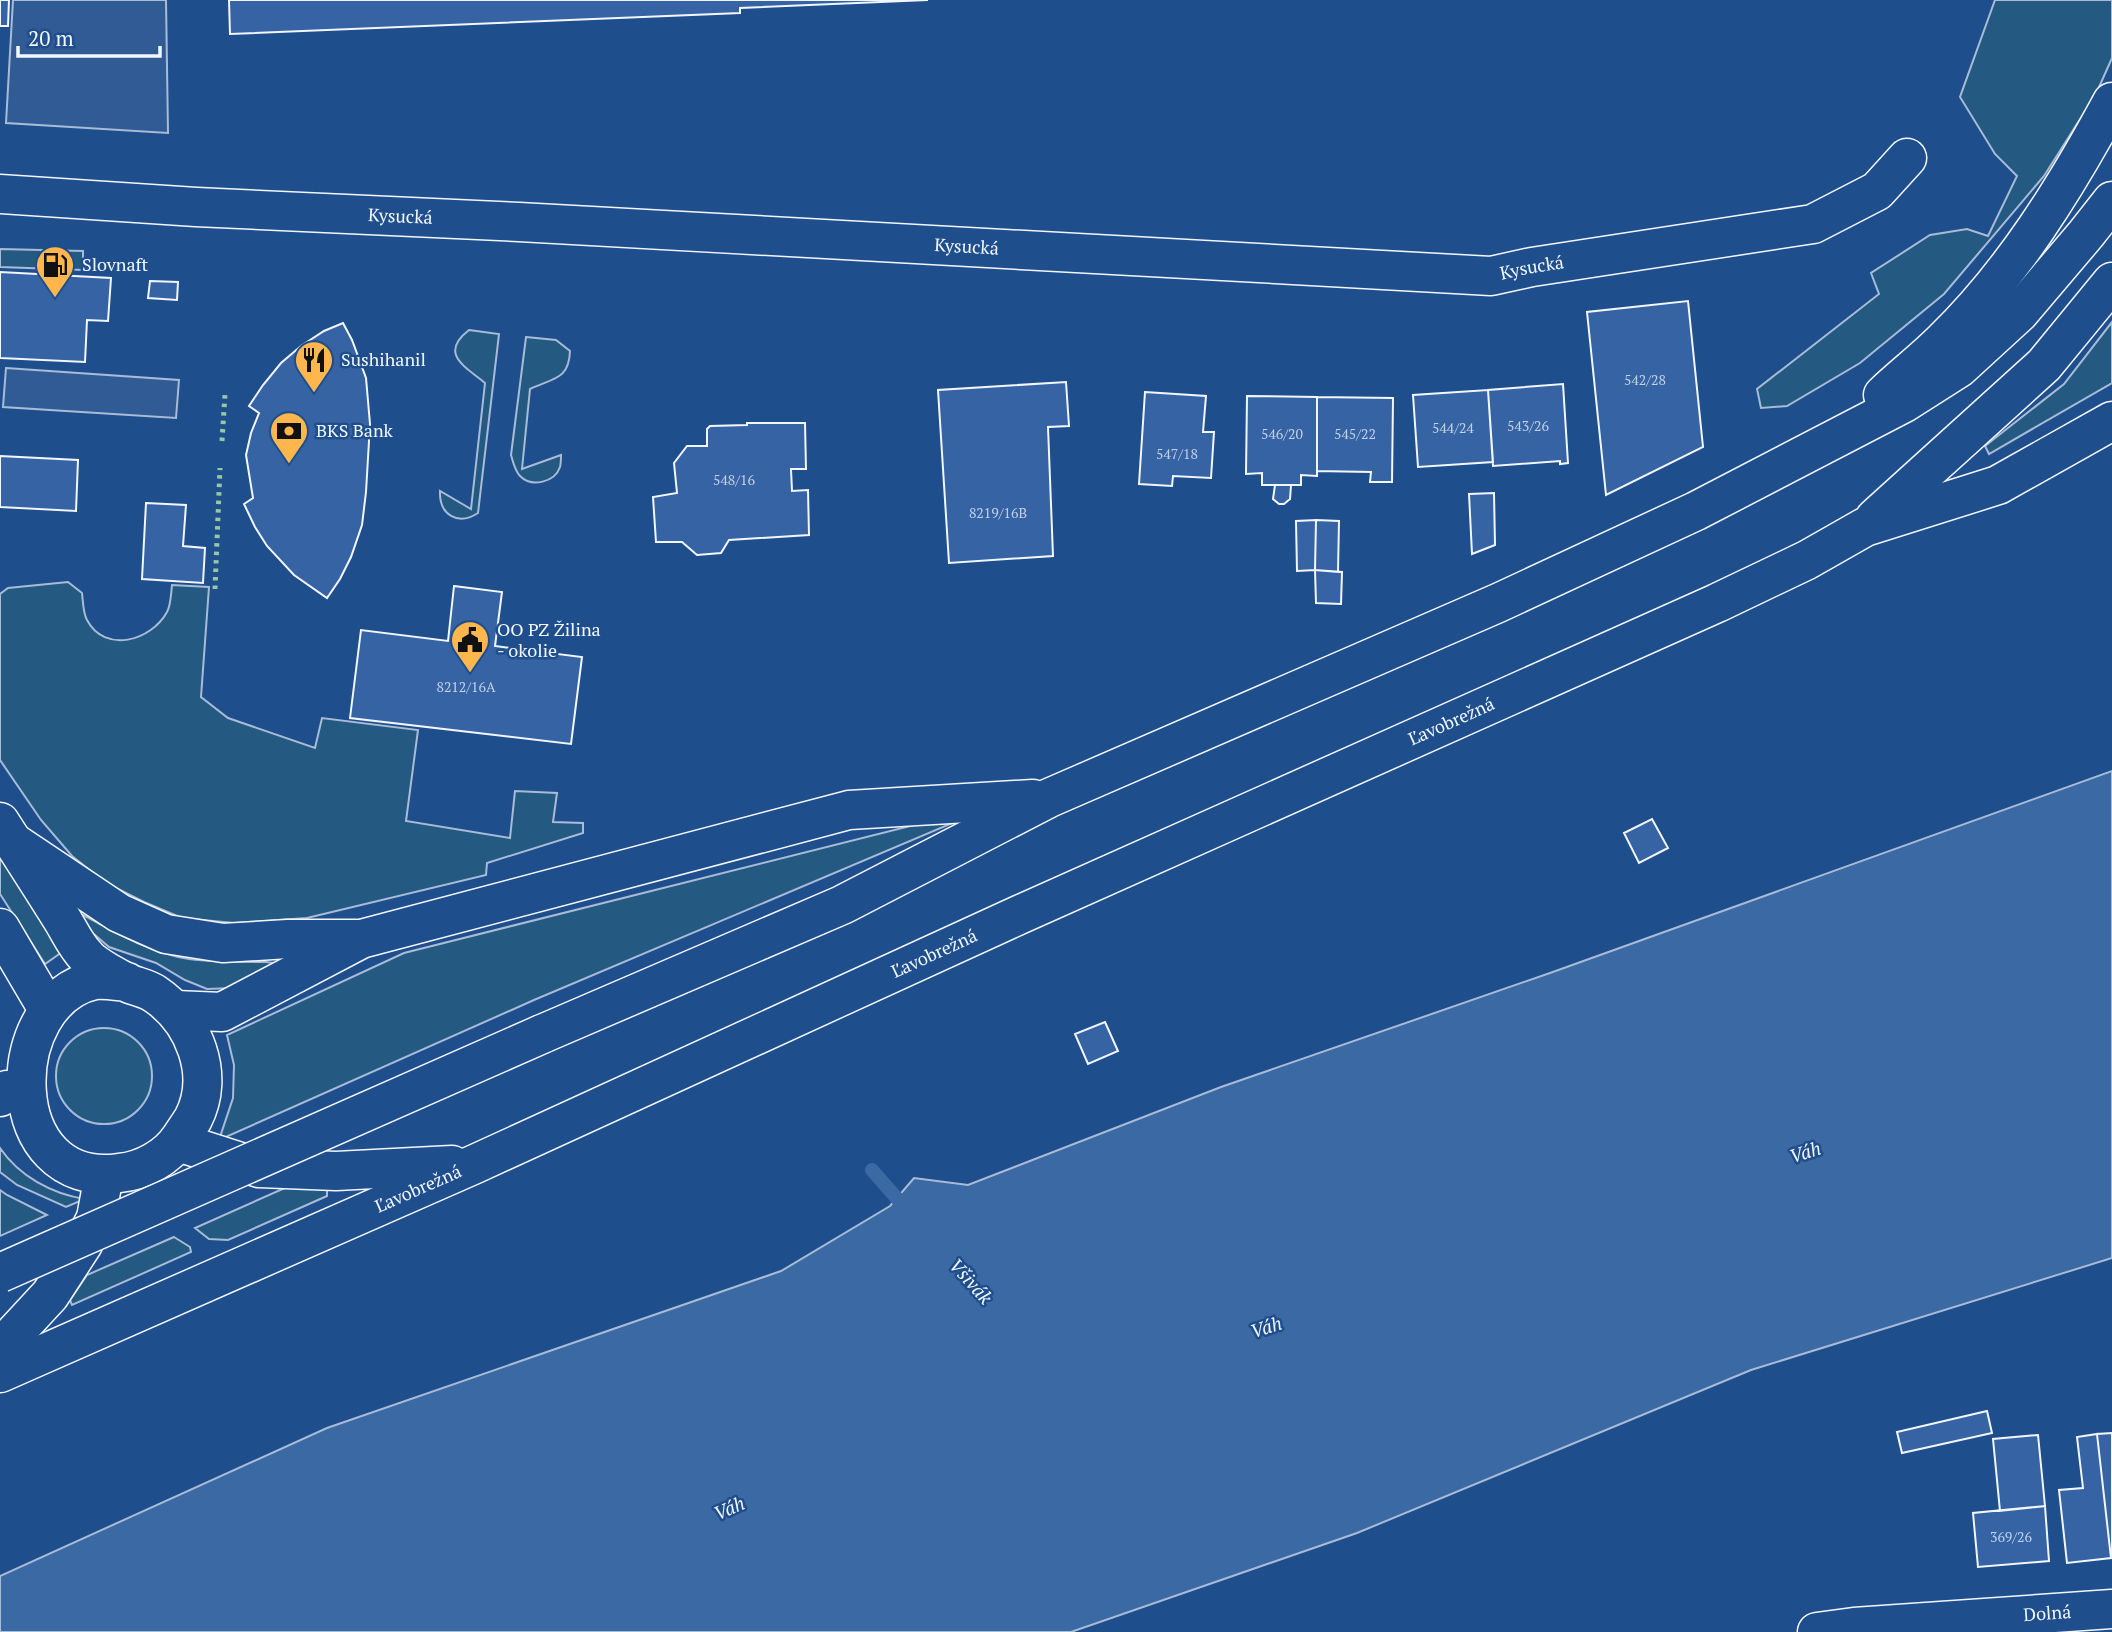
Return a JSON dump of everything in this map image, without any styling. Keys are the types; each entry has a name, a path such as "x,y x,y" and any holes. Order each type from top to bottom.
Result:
{"main road":[{"path":"1841,435 1942,342 2006,269 2086,149 2112,102"},
{"name":"Kysucká","path":"0,194 196,207 519,222 1491,276 1532,267 1813,224 1877,191 1907,158"},
{"path":"0,1273 842,905 1049,798 1498,603 1696,511 1904,403 1959,368 2019,313 2112,201"},
{"path":"1865,527 2044,365 2112,282"},
{"path":"1865,527 1998,485 2112,421"},
{"name":"Ľavobrežná","path":"0,1373 475,1164 1021,914 1717,603 1807,560 1865,527"},
{"path":"175,1010 222,1012 361,939 849,810 1049,798"},
{"path":"6,832 119,913 166,934 223,943 288,939 361,939"},
{"path":"6,832 86,957 127,982 153,992 175,1010 192,1034 201,1061 201,1090 194,1118 178,1142 157,1160 132,1172 104,1175 76,1171 50,1160 29,1142 3,1093 7,1065 14,1041 25,1019 43,1001 68,987 97,980 127,982"},
{"path":"0,928 43,1001"},
{"path":"178,1142 259,1168 336,1171 475,1164"},
{"path":"0,1349 50,1295 83,1244 96,1218 104,1175"},
{"name":"Dolná","path":"1817,1632 1854,1627 2112,1609"}],"shaded area":[{"path":"13,0 166,0 168,133 6,123"},
{"path":"1995,0 2112,0 2112,58 2096,94 2044,176 1944,294 1860,363 1787,406 1761,408 1757,389 1879,294 1871,273 1930,235 1967,229 1988,236 2017,176 1995,154 1960,97"},
{"path":"0,249 83,251 83,270 0,267"},
{"path":"2112,322 2112,383 1989,454 1985,446 2064,384"},
{"path":"469,330 499,334 478,513 471,517 457,518 446,512 440,491 471,509 485,383 463,366 455,353 460,339"},
{"path":"526,337 556,340 570,351 567,368 563,373 530,389 522,469 561,455 557,472 543,482 531,482 520,476 511,455"},
{"path":"6,368 179,380 176,418 3,407"},
{"path":"68,582 82,593 86,617 95,631 116,640 139,636 160,622 168,609 172,585 209,587 201,697 228,718 315,748 322,718 418,730 406,821 510,838 515,791 557,793 553,822 583,823 583,833 487,863 486,875 307,918 234,923 182,918 144,902 106,883 72,856 41,820 0,760 0,594 8,588"},
{"path":"954,815 955,822 534,1000 219,1140 233,1098 234,1065 227,1035 404,953"},
{"path":"0,856 62,952 45,964 0,894"},
{"path":"83,915 134,942 175,956 208,961 266,962 273,963 276,968 234,988 207,989 156,963 109,947 81,923 79,916"},
{"path":"104,1028 122,1032 138,1042 148,1058 152,1076 148,1094 138,1110 122,1120 104,1124 86,1120 70,1110 60,1094 56,1076 60,1058 70,1042 86,1032"},
{"path":"0,1148 17,1167 37,1182 60,1193 85,1199 66,1207 17,1185 0,1172"},
{"path":"287,1187 327,1190 327,1196 228,1240 209,1239 195,1228"},
{"path":"0,1190 7,1195 47,1215 0,1236"},
{"path":"174,1237 190,1247 191,1252 72,1305 70,1300 87,1275"}],"water":[{"name":"Váh","path":"2112,771 2112,1258 1751,1370 1357,1533 1071,1632 0,1632 0,1576 327,1428 781,1271 890,1206 914,1178 968,1185 1221,1087 1550,973"}],"building":[{"path":"0,0 9,0 8,26 0,26"},
{"path":"229,0 928,0 740,8 740,13 230,34"},
{"name":"Slovnaft","path":"0,272 111,278 108,321 87,320 85,362 0,358"},
{"path":"150,281 178,282 177,300 148,298"},
{"path":"1688,301 1703,447 1606,495 1587,312"},
{"path":"343,323 366,378 370,424 362,525 351,557 327,598 294,575 267,546 255,527 244,504 253,498 246,455 259,413 249,406 263,385 281,363 301,346 324,331"},
{"path":"1066,382 1069,426 1048,427 1053,556 949,563 938,390"},
{"path":"1563,384 1568,463 1560,464 1560,461 1493,466 1488,390"},
{"path":"1488,390 1493,462 1418,467 1413,395"},
{"path":"1145,392 1206,396 1203,432 1214,432 1211,478 1173,476 1172,486 1139,484"},
{"path":"1247,396 1317,397 1317,476 1301,475 1301,485 1262,485 1262,473 1246,474"},
{"path":"1317,397 1393,398 1392,482 1370,482 1371,472 1317,471"},
{"path":"805,423 806,469 791,469 792,491 808,490 809,535 729,540 721,553 697,555 682,542 656,542 653,497 677,493 674,463 687,446 707,446 707,429 710,426"},
{"path":"0,456 78,460 76,511 0,507"},
{"path":"1275,485 1291,485 1290,499 1284,504 1273,499"},
{"path":"1494,493 1495,545 1472,554 1469,494"},
{"path":"146,503 186,505 183,546 205,548 203,583 142,579"},
{"path":"1316,520 1339,521 1338,572 1315,570"},
{"path":"1316,520 1315,570 1297,571 1296,521"},
{"path":"1315,570 1342,572 1341,604 1316,603"},
{"path":"454,586 502,592 495,646 582,657 571,744 350,718 361,630 448,641"},
{"path":"1652,819 1668,848 1639,863 1624,833"},
{"path":"1105,1022 1118,1051 1088,1064 1075,1034"},
{"path":"1987,1411 1992,1433 1902,1453 1897,1432"},
{"path":"2112,1433 2112,1558 2111,1558 2097,1434"},
{"path":"2097,1434 2111,1558 2067,1563 2059,1490 2083,1488 2077,1437"},
{"path":"2038,1435 2045,1506 2000,1511 1993,1439"},
{"path":"2045,1506 2049,1561 1978,1567 1973,1513"}],"waterway":[{"name":"Všivák","path":"872,1170 908,1211"}],"hedge":[{"path":"222,441 225,394"},
{"path":"215,589 220,468"}],"place":[{"name":"Slovnaft","path":"55,299"},
{"name":"Sushihanil","path":"314,394"},
{"name":"BKS Bank","path":"289,465"},
{"name":"OO PZ Žilina - okolie","path":"470,674"}]}
